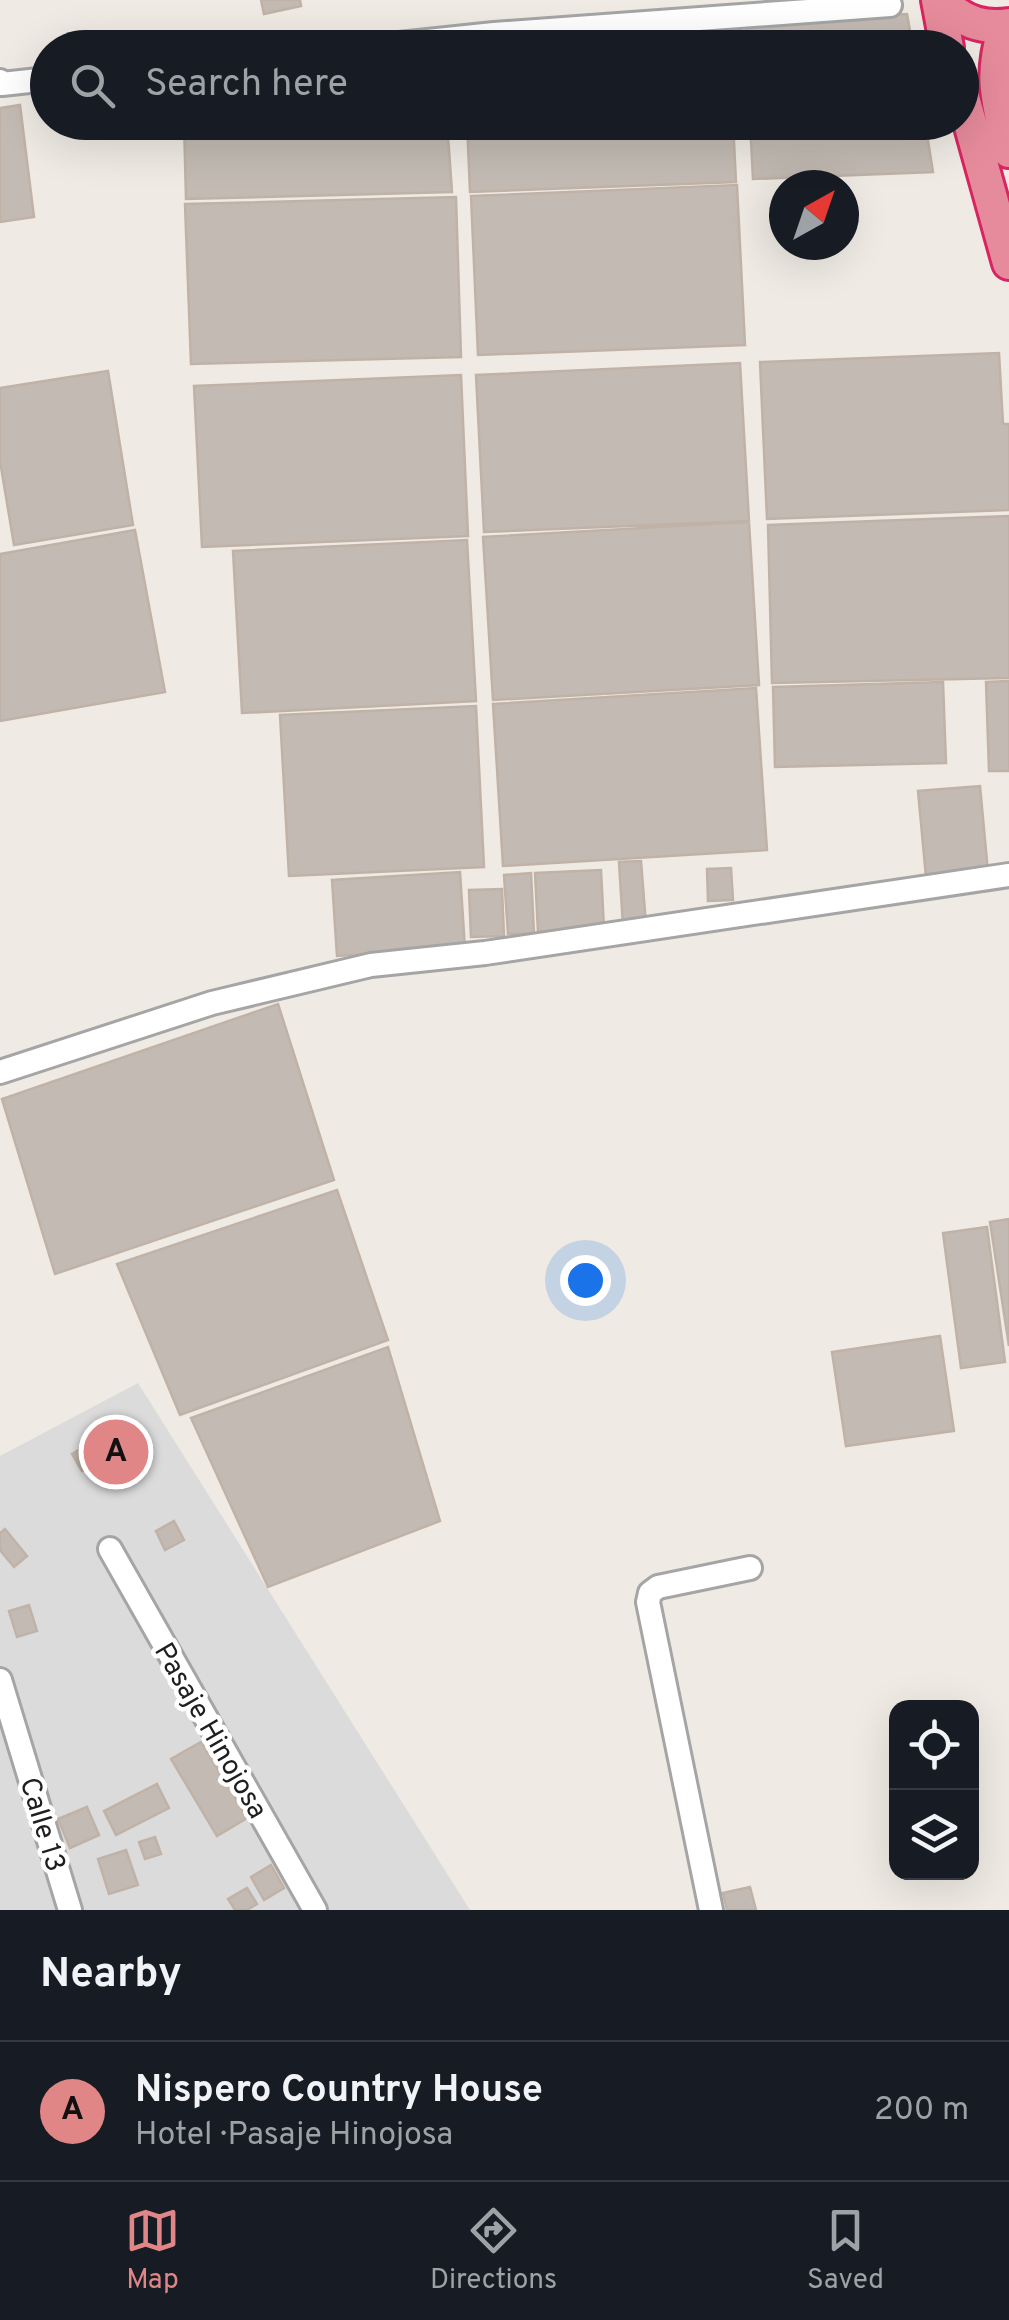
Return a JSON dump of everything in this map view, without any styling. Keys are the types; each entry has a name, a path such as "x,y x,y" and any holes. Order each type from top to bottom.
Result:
{"highway":[{"path":"940,0 974,23 1007,25 994,69 1009,152"},
{"path":"940,0 944,30"},
{"path":"975,140 1009,262"}],"street":[{"path":"547,30 890,4"},
{"path":"0,81 30,82"},
{"path":"0,1072 212,1004 372,964 485,953 1009,876"},
{"name":"Pasaje Hinojosa","path":"110,1549 314,1910"},
{"path":"710,1910 648,1602 650,1593 658,1586 750,1568"},
{"name":"Calle 13","path":"0,1680 70,1910"}],"shaded area":[{"path":"138,1383 470,1910 0,1910 0,1456"}],"building":[{"path":"261,0 300,0 301,6 264,14"},
{"path":"907,14 910,30 746,30 746,23"},
{"path":"20,105 34,217 0,222 0,108"},
{"path":"184,140 448,140 452,192 186,199"},
{"path":"468,140 734,140 736,182 470,192"},
{"path":"751,140 928,140 933,172 859,175 859,170 769,170 769,178 753,179"},
{"path":"737,185 745,345 478,355 471,196"},
{"path":"456,197 461,357 191,364 185,204"},
{"path":"999,353 1003,424 1009,424 1009,510 767,519 760,362"},
{"path":"740,363 749,521 484,532 476,375"},
{"path":"108,371 133,525 14,545 0,461 0,388"},
{"path":"461,375 468,536 202,547 194,386"},
{"path":"1009,516 1009,678 772,683 768,525"},
{"path":"749,522 759,685 493,700 483,537"},
{"path":"135,530 165,692 0,721 0,554"},
{"path":"467,540 476,701 242,713 233,551"},
{"path":"1009,681 1009,771 989,771 986,682"},
{"path":"943,682 946,763 775,767 773,687"},
{"path":"756,688 767,850 503,866 493,704"},
{"path":"476,706 484,867 289,876 280,715"},
{"path":"980,786 988,872 926,877 918,791"},
{"path":"641,861 646,925 623,926 619,862"},
{"path":"731,868 733,900 708,901 707,869"},
{"path":"601,870 604,929 538,932 535,873"},
{"path":"460,872 465,949 337,956 332,880"},
{"path":"531,873 534,933 508,934 504,875"},
{"path":"502,889 504,936 471,937 469,890"},
{"path":"278,1004 334,1180 55,1274 2,1099"},
{"path":"337,1190 388,1340 180,1415 117,1264"},
{"path":"1009,1219 1009,1346 990,1222"},
{"path":"987,1227 1005,1362 961,1368 943,1233"},
{"path":"940,1336 954,1431 846,1446 832,1352"},
{"path":"388,1347 440,1521 268,1587 191,1418"},
{"path":"117,1429 126,1446 82,1471 72,1454"},
{"path":"174,1521 184,1540 165,1550 156,1531"},
{"path":"5,1529 27,1556 14,1567 0,1550 0,1533"},
{"path":"29,1605 37,1631 17,1637 9,1611"},
{"path":"201,1742 247,1818 217,1836 171,1759"},
{"path":"157,1784 169,1808 116,1835 104,1811"},
{"path":"87,1807 99,1835 70,1848 58,1819"},
{"path":"155,1837 161,1854 145,1859 139,1842"},
{"path":"126,1850 138,1885 109,1894 98,1859"},
{"path":"271,1865 284,1888 264,1900 251,1877"},
{"path":"750,1887 756,1910 727,1910 723,1893"},
{"path":"247,1888 257,1904 247,1910 235,1910 228,1899"}],"place":[{"name":"Nispero Country House","path":"116,1452"}]}
